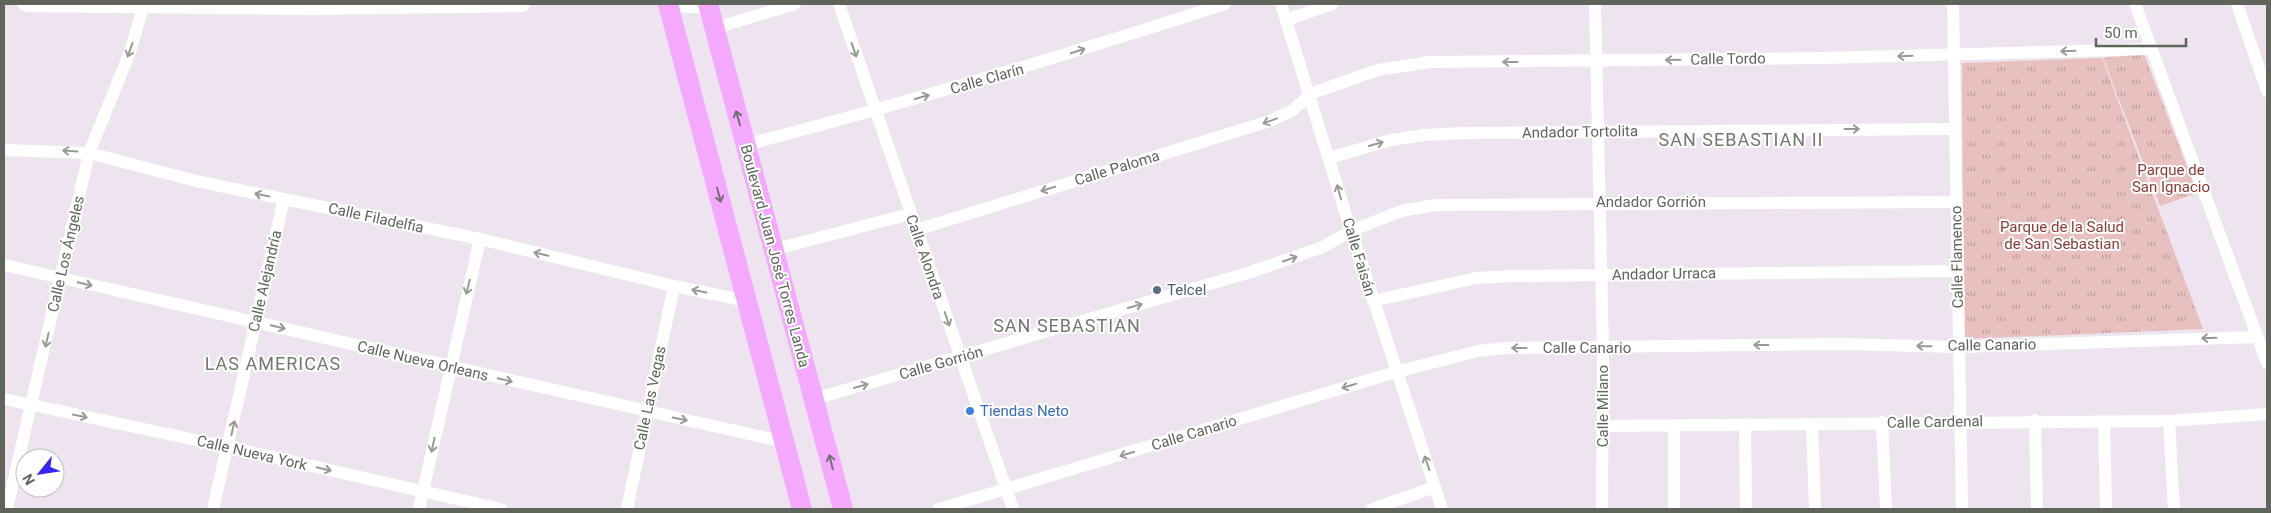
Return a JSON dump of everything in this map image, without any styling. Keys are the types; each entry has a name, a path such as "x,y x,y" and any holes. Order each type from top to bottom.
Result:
{"main road":[{"path":"668,4 802,509"},
{"name":"Boulevard Juan José Torres Landa","path":"708,5 772,250 843,509"}],"street":[{"path":"26,4 313,7 522,4"},
{"path":"676,4 708,5"},
{"path":"715,28 795,4"},
{"name":"Calle Alondra","path":"839,4 1013,509"},
{"name":"Calle Clarín","path":"745,145 875,111 1035,65 1225,4"},
{"name":"Calle Faisán","path":"1281,4 1373,301 1442,509"},
{"path":"1286,20 1332,4"},
{"name":"Calle Milano","path":"1595,4 1598,202 1603,348 1602,509"},
{"name":"Calle Flamenco","path":"1953,4 1952,55 1962,509"},
{"path":"2135,4 2267,364"},
{"path":"2236,4 2267,90"},
{"name":"Calle Los Ángeles","path":"7,509 89,153 130,52 144,5"},
{"name":"Calle Tordo","path":"1310,94 1378,70 1398,65 1430,62 1952,55 2152,49"},
{"name":"Calle Paloma","path":"916,230 1270,121 1293,110 1310,94"},
{"name":"Andador Tortolita","path":"1329,158 1391,140 1424,135 1954,129"},
{"name":"Calle Filadelfia","path":"4,150 89,153 196,181 480,240 674,286 747,301"},
{"name":"Calle Alejandría","path":"213,509 284,199"},
{"name":"Andador Gorrión","path":"1351,231 1401,211 1435,205 1598,202 1956,202"},
{"path":"772,250 910,214"},
{"name":"Calle Gorrión","path":"814,399 1251,272 1323,247 1351,231"},
{"path":"419,509 480,240"},
{"name":"Calle Nueva Orleans","path":"4,265 784,442"},
{"name":"Andador Urraca","path":"1373,301 1476,278 1957,271"},
{"name":"Calle Las Vegas","path":"627,509 674,286"},
{"name":"Calle Canario","path":"939,509 1396,372 1478,351 1506,348 1841,344 1958,347 2258,337"},
{"name":"Calle Nueva York","path":"4,399 228,447 500,509"},
{"name":"Calle Cardenal","path":"1603,426 2169,420 2267,414"},
{"path":"2036,420 2037,509"},
{"path":"2169,420 2174,509"},
{"path":"2104,421 2106,509"},
{"path":"1882,422 1886,509"},
{"path":"1745,424 1746,509"},
{"path":"1812,425 1815,509"},
{"path":"1674,426 1674,509"},
{"path":"1372,509 1435,487"}],"green space":[{"name":"Parque de San Ignacio","path":"2144,54 2197,193 2160,206 2103,58"},
{"name":"Parque de la Salud de San Sebastian","path":"2102,58 2203,329 1963,339 1962,63"}],"place":[{"name":"Telcel","path":"1157,290"},
{"name":"Tiendas Neto","path":"970,411"}],"district":[{"name":"SAN SEBASTIAN II","path":"1741,139"},
{"name":"SAN SEBASTIAN","path":"1067,325"},
{"name":"LAS AMERICAS","path":"273,363"}]}
